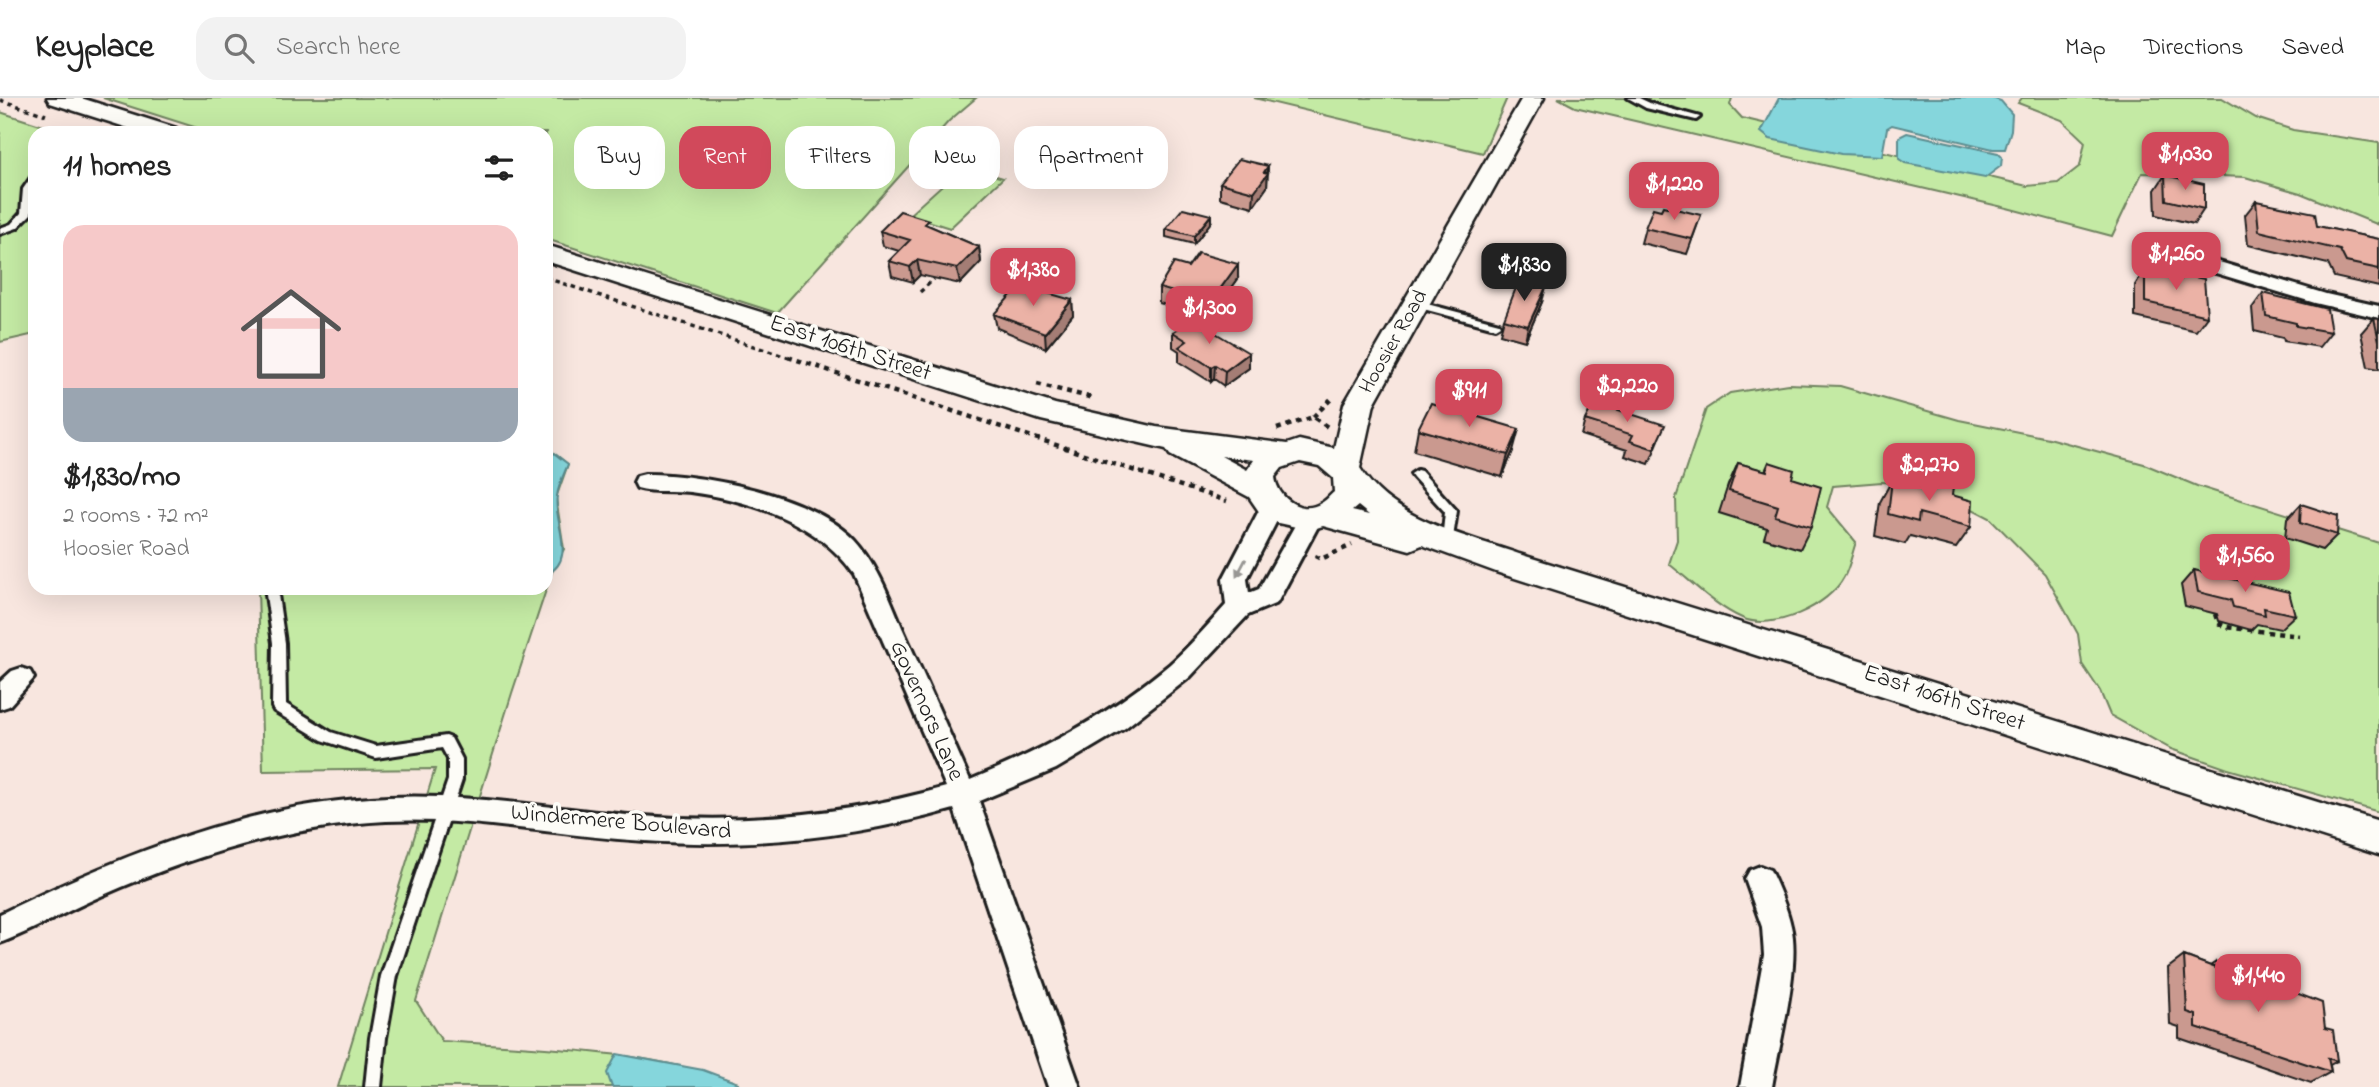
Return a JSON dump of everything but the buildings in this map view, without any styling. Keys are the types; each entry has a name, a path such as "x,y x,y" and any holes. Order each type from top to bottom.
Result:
{"street":[{"path":"58,98 146,126"},
{"name":"Hoosier Road","path":"1348,477 1359,404 1533,98"},
{"name":"East 106th Street","path":"553,255 1051,413 1156,437 1291,453"},
{"path":"2206,264 2322,299 2379,312"},
{"name":"Hoosier Road","path":"1291,453 1359,404"},
{"name":"East 106th Street","path":"1156,437 1220,467 1255,500"},
{"path":"1240,608 1235,579 1258,480 1266,464 1291,453 1328,457 1348,477 1350,495 1343,505 1317,517 1292,516 1255,500"},
{"name":"East 106th Street","path":"1348,477 1402,525 1508,563 2379,838"},
{"name":"Governors Lane","path":"645,482 694,483 720,488 809,522 834,536 852,553 865,571 964,797 1064,1087"},
{"name":"East 106th Street","path":"1317,517 1508,563"},
{"name":"Windermere Boulevard","path":"0,929 85,886 158,858 246,831 318,815 444,809 643,829 719,833 791,831 889,816 964,797 1067,752 1177,676 1212,642 1240,608 1268,596 1317,517"},
{"path":"0,698 21,678"},
{"path":"1756,1087 1779,956 1777,927 1760,879"}],"lane":[{"path":"1632,98 1649,106 1696,117"},
{"path":"0,231 13,226 26,214 28,189"},
{"path":"1416,304 1495,325"},
{"path":"1418,474 1451,511 1448,541"},
{"path":"272,595 279,643 279,707 327,736 376,752 446,743 455,759 455,780 389,976 373,1087"}],"path":[{"path":"920,292 934,279"},
{"path":"553,280 1255,500"},
{"path":"2215,614 2218,624 2225,627 2301,636"}],"green space":[{"path":"103,98 976,98 945,126 909,126 909,166 895,181 895,126 785,126 785,189 888,189 777,313 553,241 553,126 191,126"},
{"path":"1254,98 1507,98 1483,153"},
{"path":"1558,98 1732,98 1730,105 1742,118 2027,186 2058,183 2080,166 2085,142 2062,120 2018,103 2022,98 2222,98 2256,118 2293,130 2379,143 2379,225 2300,193 2245,177 2142,173 2112,236 2007,208 1575,107"},
{"path":"0,112 43,126 28,126 28,336 0,342"},
{"path":"938,189 991,189 950,228 909,215"},
{"path":"1788,384 1840,386 1959,420 2048,438 2144,464 2197,486 2379,543 2379,812 2228,769 2171,749 2110,715 2100,691 2082,664 2078,634 2045,574 1990,518 1930,487 1882,482 1833,486 1827,507 1856,542 1844,577 1837,588 1799,614 1768,622 1754,621 1742,618 1713,601 1669,564 1677,540 1676,498 1706,409 1730,393"},
{"path":"553,452 568,464 556,498 564,549 553,570"},
{"path":"258,595 544,595 416,1001 442,1041 555,1048 629,1057 702,1072 738,1083 739,1087 338,1087 435,769 263,771"}],"water":[{"path":"1779,98 1992,98 2001,101 2012,114 2011,130 2005,149 1993,149 1892,125 1887,128 1882,156 1841,154 1770,139 1761,132"},
{"path":"1907,133 1998,153 2002,157 2001,166 1985,178 1905,163 1899,159 1899,137"},
{"path":"553,452 568,464 557,496 563,550 553,570"},
{"path":"617,1054 703,1070 738,1083 739,1087 612,1087 607,1073"}]}
